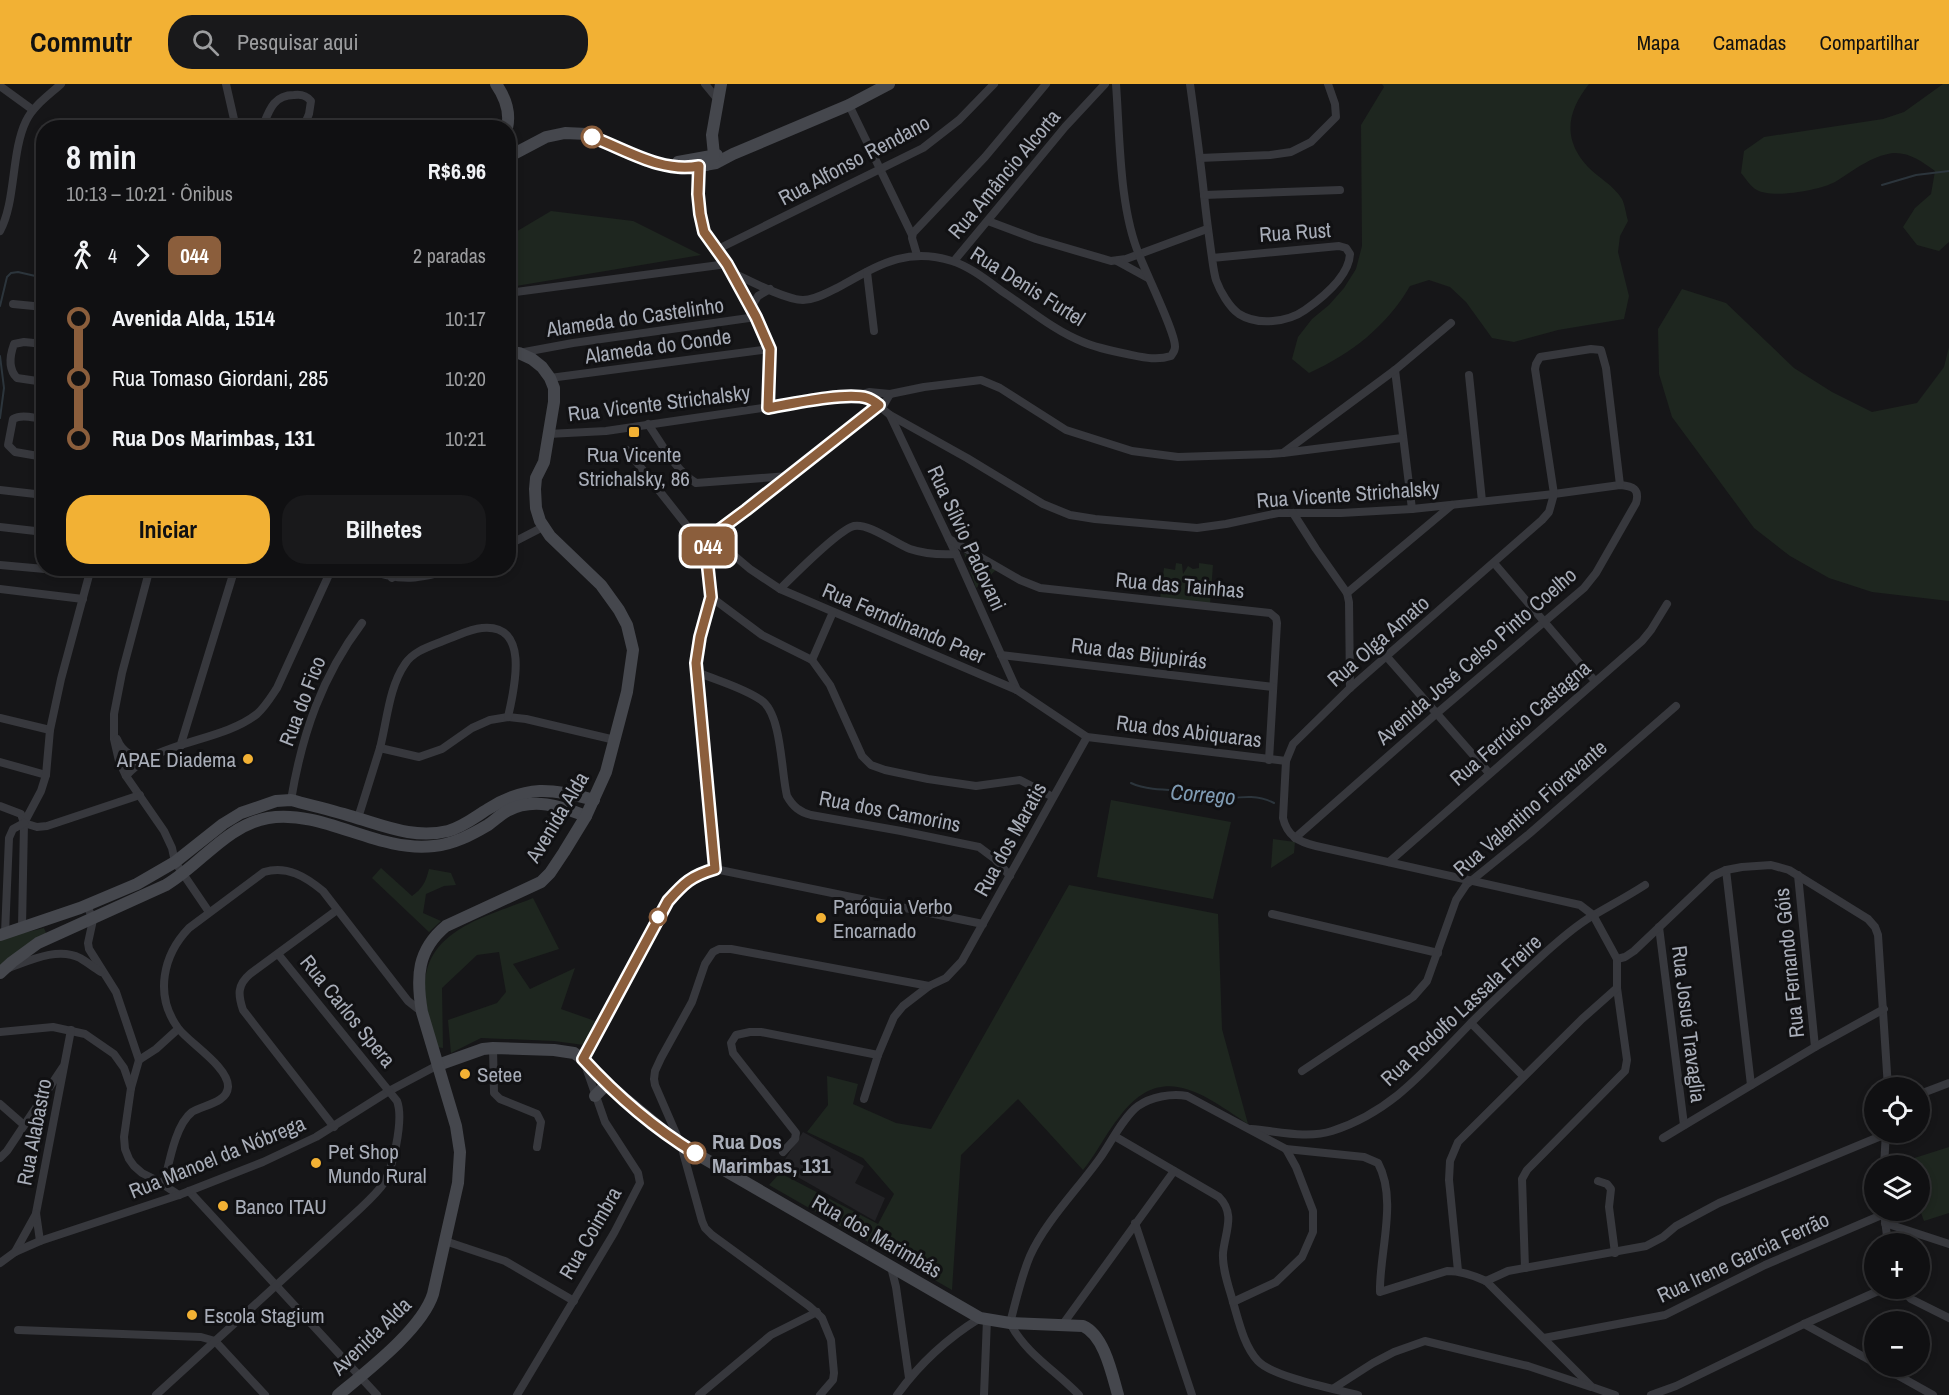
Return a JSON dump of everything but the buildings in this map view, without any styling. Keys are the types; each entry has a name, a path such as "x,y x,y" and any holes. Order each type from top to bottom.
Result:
{"main road":[{"path":"496,84 508,110 507,120"},
{"path":"704,161 712,135 721,84"},
{"path":"516,153 546,137 579,133 647,160 681,169 733,154 849,105 889,84"},
{"path":"516,354 532,358 542,367 554,388 554,402 544,462 536,478 535,489 536,508 543,527"},
{"name":"Avenida Alda","path":"338,1395 413,1328 426,1311 433,1294 458,1182 460,1152 456,1126 422,1012 419,978 425,949 434,936 457,920 541,882 550,873 586,816 606,772 627,692 632,643 627,625 601,585 543,527"},
{"path":"3,934 87,905 137,884 175,862 223,824 241,813 276,801 291,800 392,829 426,833 447,831 465,825 501,801 516,794 535,790 554,791 594,800"},
{"path":"2,972 38,943 166,885 183,875 233,833 267,818 288,816 393,844 414,847 434,846 470,836 507,811 522,805 540,803 559,806 586,816"},
{"path":"438,1065 483,1049 493,1048 567,1051 583,1059"},
{"name":"Rua dos Marimbás","path":"583,1059 607,1084 681,1145 983,1319 1010,1323 1063,1324 1083,1326 1089,1329 1098,1338 1118,1395"},
{"path":"596,1096 607,1084"}],"street":[{"path":"0,231 7,208 21,134 33,111 61,84"},
{"path":"226,84 234,120"},
{"path":"705,84 719,101"},
{"name":"Rua Alfonso Rendano","path":"718,249 923,148 945,133 994,84"},
{"path":"912,235 996,144 1046,84"},
{"name":"Rua Amâncio Alcorta","path":"954,261 1058,136 1105,84"},
{"path":"1116,84 1125,195 1138,253"},
{"name":"Rua Rust","path":"1190,84 1207,229 1214,273 1220,289 1237,313 1267,321 1287,319 1300,313 1315,303 1335,284 1348,263 1350,254 1346,248 1339,246 1212,258"},
{"path":"1200,158 1270,155 1299,149 1320,134 1336,117 1335,104 1328,84"},
{"path":"0,86 33,111"},
{"path":"266,120 275,100 291,95 305,96 311,101 306,120"},
{"path":"849,105 912,235 917,255"},
{"path":"704,161 698,194 704,232 718,249 729,268 756,317 770,349 768,408"},
{"path":"1204,195 1340,190"},
{"path":"988,221 1093,257 1117,261 1149,278"},
{"path":"1117,261 1207,229"},
{"name":"Rua Denis Furtel","path":"729,268 770,289 802,300 818,298 897,258 917,255 954,261 1082,342 1141,357 1164,358 1171,356 1175,344 1138,253"},
{"path":"516,292 729,268"},
{"path":"867,272 874,331"},
{"path":"750,309 758,296 770,289"},
{"path":"13,304 36,306"},
{"name":"Alameda do Castelinho","path":"516,353 756,317"},
{"path":"1283,453 1395,370 1451,323"},
{"path":"36,343 15,344 12,348 11,364 12,371 17,378 36,381"},
{"name":"Alameda do Conde","path":"550,378 770,349"},
{"path":"1554,494 1536,364 1540,357 1591,349 1601,350 1606,368 1620,485"},
{"path":"1395,370 1412,509"},
{"path":"1469,375 1482,501"},
{"path":"855,396 869,392 890,394 981,380 1000,388 1066,430 1132,451 1178,457 1256,456 1402,438"},
{"path":"715,869 697,672 698,650 711,597 706,550 711,536 881,407 890,394"},
{"name":"Rua Vicente Strichalsky","path":"548,434 606,431 855,396 868,398 881,407"},
{"name":"Rua Sílvio Padovani","path":"881,407 890,415 1017,690"},
{"name":"Rua Vicente Strichalsky","path":"890,415 968,458 1043,504 1070,515 1095,519 1197,528 1269,514 1412,509 1620,485"},
{"path":"36,419 18,417 13,419 8,445 15,452 36,456"},
{"path":"648,424 680,469 696,483 789,476"},
{"path":"627,450 706,550"},
{"name":"Avenida José Celso Pinto Coelho","path":"1294,838 1591,581 1636,503 1635,489 1620,485"},
{"path":"0,490 36,494"},
{"name":"Rua Olga Amato","path":"1294,838 1285,826 1283,818 1286,761 1289,750 1297,739 1350,688 1546,516 1552,506 1554,494"},
{"path":"1347,593 1452,504"},
{"path":"1293,513 1347,593 1350,688"},
{"path":"0,526 36,531"},
{"path":"780,589 842,532 855,526 867,527 919,552 939,555 956,554"},
{"path":"516,541 543,527"},
{"name":"Rua Ferndinando Paer","path":"711,536 750,569 780,589 1017,690 1087,737"},
{"name":"Rua das Tainhas","path":"949,539 1020,580 1040,588 1270,613 1276,618 1277,623 1269,760"},
{"path":"1494,563 1594,681"},
{"path":"0,565 36,567"},
{"path":"3,934 9,838 13,829 24,823 41,791 46,775 50,729 60,679 89,576"},
{"path":"148,576 122,673 114,714 113,730 116,750 126,776 164,831 172,848 175,862 209,912"},
{"path":"180,747 233,576"},
{"path":"113,730 125,751 140,758 180,747 256,714 277,688 328,576"},
{"path":"386,576 405,579 428,576"},
{"path":"0,589 83,599"},
{"path":"711,597 762,635 812,660 830,685 862,756 871,765 954,784 982,786 1020,780 1053,797"},
{"name":"Rua Ferrúcio Castagna","path":"1389,862 1647,635 1666,604"},
{"path":"812,660 833,612"},
{"name":"Rua do Fico","path":"291,800 300,751 318,700 344,646 362,623"},
{"path":"358,818 380,748 395,684 406,662 413,654 484,627 498,630 509,637 515,650 517,668 508,717"},
{"name":"Rua das Bijupirás","path":"1001,655 1273,687"},
{"path":"1387,657 1489,773"},
{"name":"Rua dos Camorins","path":"697,672 750,694 767,705 775,721 787,796 798,810 824,818 979,847 995,859 1010,876"},
{"name":"Rua Valentino Fioravante","path":"1302,1071 1413,997 1427,981 1456,900 1466,885 1529,834 1676,706"},
{"path":"380,748 419,757 442,749 472,728 490,720 508,717 526,719 615,740"},
{"path":"0,718 50,729"},
{"name":"Rua dos Maratis","path":"864,1099 878,1055 894,1017 903,1006 929,986 946,978 962,961 1087,737"},
{"name":"Rua dos Abiquaras","path":"1087,737 1286,761"},
{"path":"126,776 153,756"},
{"path":"0,762 46,775"},
{"path":"24,823 37,827 47,826 140,795"},
{"path":"0,806 21,814 24,823 22,927"},
{"path":"1294,838 1316,846 1572,903 1593,915 1617,960 1617,988 1627,1060 1625,1071 1527,1170 1522,1179 1525,1268"},
{"path":"1617,960 1628,955 1713,876 1726,870 1755,865 1771,865 1789,870 1868,919 1875,927 1878,935 1887,1077"},
{"path":"164,1184 184,1120 192,1113 223,1097 227,1094 228,1088 225,1077 219,1069 178,1029 168,1008 163,982 164,972 180,937 209,912 264,872 274,868 290,870 323,891 408,1001 422,1012"},
{"path":"583,1059 668,901 691,878 715,869 983,924"},
{"path":"1726,870 1751,1085"},
{"name":"Rua Fernando Góis","path":"1798,875 1815,1047"},
{"name":"Rua Rodolfo Lassala Freire","path":"1244,1128 1314,1134 1330,1131 1356,1121 1393,1100 1410,1086 1470,1023 1535,962 1593,915 1613,906 1645,885"},
{"path":"78,957 88,943 93,920 87,905"},
{"path":"334,1127 243,1010 239,988 243,980 337,910"},
{"path":"1272,914 1438,953"},
{"name":"Rua Josué Travaglia","path":"1659,927 1684,1125"},
{"path":"88,943 91,954 116,992 139,1059 131,1088 124,1137 125,1149 134,1167 179,1195"},
{"path":"820,1395 831,1384 834,1373 831,1340 820,1315 705,1228 699,1214 681,1145 655,1085 655,1071 685,1016 705,964 713,952 719,949 731,949 929,986"},
{"name":"Rua Carlos Spera","path":"156,1395 351,1217 381,1187 390,1168 400,1117 397,1101 278,954"},
{"path":"2,972 41,956 58,955 78,957 104,974"},
{"path":"1458,1271 1449,1180 1451,1155 1458,1142 1595,1006 1617,988"},
{"path":"1663,1138 1815,1047 1884,1009"},
{"path":"1470,1023 1523,1076"},
{"path":"0,1032 53,1027 85,1034 114,1054 124,1068 131,1088"},
{"path":"139,1059 156,1049 178,1029"},
{"name":"Rua Alabastro","path":"40,1241 36,1214 71,1030"},
{"path":"783,1152 795,1139 796,1133 734,1053 731,1043 736,1035 761,1032 878,1055"},
{"path":"493,1048 494,1093 500,1099 537,1114 541,1122 537,1147"},
{"name":"Rua Coimbra","path":"518,1395 614,1233 640,1183 638,1173 605,1122 583,1059"},
{"path":"0,1158 66,1063"},
{"name":"Rua Manoel da Nóbrega","path":"0,1263 15,1252 40,1241 179,1195 263,1162 334,1127 389,1091 438,1065"},
{"path":"1930,1090 1949,1083"},
{"path":"1079,1395 1027,1348 1018,1338 1010,1323 1026,1268 1038,1242 1116,1137 1126,1119 1138,1106 1170,1095 1187,1096 1286,1149 1364,1157 1378,1163 1384,1179 1387,1212 1380,1292 1434,1274 1458,1271 1486,1281 1592,1387"},
{"path":"0,1104 24,1125"},
{"path":"1116,1137 1218,1197 1226,1205 1229,1222 1223,1261 1238,1319 1251,1352 1264,1366 1278,1373 1358,1395"},
{"path":"1486,1281 1500,1273 1646,1246 1663,1237 1684,1221 1719,1203 1864,1142"},
{"path":"1233,1302 1276,1282 1302,1257 1310,1242 1313,1232 1313,1211 1286,1149"},
{"path":"1063,1324 1174,1171"},
{"path":"1598,1181 1607,1184 1611,1189 1610,1215 1615,1253"},
{"path":"189,1191 377,1395"},
{"path":"15,1252 36,1214"},
{"name":"Rua Irene Garcia Ferrão","path":"1544,1338 1665,1315 1765,1265 1864,1221"},
{"path":"1135,1223 1192,1395"},
{"path":"1886,1233 1885,1223 1949,1244"},
{"path":"445,1241 505,1261 574,1301"},
{"path":"891,1267 909,1378"},
{"path":"1652,1395 1676,1386 1864,1297"},
{"path":"1911,1299 1949,1318"},
{"path":"699,1395 771,1335 820,1315"},
{"path":"897,1395 931,1354 983,1319"},
{"path":"983,1319 984,1395"},
{"path":"1804,1324 1864,1357"},
{"path":"18,1330 201,1337 215,1341 265,1395"},
{"path":"1334,1388 1373,1363 1425,1341 1528,1366 1615,1395"},
{"path":"1901,1377 1933,1395"}],"shaded area":[{"path":"1382,84 1589,84 1572,115 1571,136 1580,157 1614,190 1624,204 1628,221 1620,236 1618,252 1629,296 1624,319 1558,330 1514,342 1492,338 1466,302 1450,287 1429,280 1410,286 1379,326 1339,357 1309,373 1292,359 1298,337 1312,319 1344,288 1356,269 1362,246 1361,125 1384,87"},
{"path":"1943,84 1949,84 1949,242 1939,251 1917,245 1903,227 1915,208 1931,194 1935,171 1910,156 1899,153 1885,155 1828,185 1784,194 1764,193 1757,190 1741,173 1744,151 1764,137 1883,119 1904,112"},
{"path":"551,211 633,221 701,255 516,286 516,232"},
{"path":"1682,289 1726,303 1794,368 1832,392 1872,412 1917,403 1944,367 1949,347 1949,601 1872,592 1829,578 1790,556 1754,528 1672,417 1659,374 1658,329"},
{"path":"964,553 996,570 976,588"},
{"path":"1176,563 1182,564 1183,574 1188,566 1193,569 1199,568 1199,563 1213,565 1210,604 1160,599 1164,568 1175,570"},
{"path":"1111,800 1231,822 1213,899 1097,877"},
{"path":"1273,839 1295,842 1294,853 1271,868"},
{"path":"381,868 412,896 423,885 429,869 451,873 456,885 444,886 426,894 423,913 441,921 429,932 372,878"},
{"path":"1069,885 1218,914 1222,1029 1248,1124 1199,1094 1183,1088 1167,1086 1152,1090 1136,1099 1120,1116 1083,1170 1018,1099 961,1155 952,1290 769,1185 780,1173 878,1224 894,1194 863,1158 807,1132 828,1105 827,1076 858,1084 853,1104 896,1123 931,1129"},
{"path":"533,898 559,949 513,964 530,989 575,968 561,1009 595,1021 584,1045 554,1041 481,1038 451,1053 448,1020 497,1003 506,992 499,952 477,955 442,988 443,1048 437,1047 425,995 428,968 435,952 447,938 462,928"},
{"path":"44,928 46,933 43,936 0,967 0,941 6,937"},
{"path":"803,1132 864,1166 855,1183 885,1198 875,1221 780,1167"},
{"path":"1949,1147 1949,1213 1930,1219 1930,1155 1924,1155"}],"waterway":[{"path":"1882,185 1916,175 1949,171"},
{"path":"0,306 7,277 11,273 18,272 36,276"},
{"path":"0,356 4,388 0,418"},
{"name":"Corrego","path":"1131,783 1154,789 1202,792 1222,799 1255,797 1274,803"}],"bus line":[{"name":"044","path":"592,137 647,160 681,169 699,166 698,194 704,232 727,264 756,317 770,349 768,408 855,396 868,398 879,405 711,536 706,550 711,597 700,637 696,663 715,869 691,878 668,901 583,1059 607,1084 668,1135 695,1153"}],"place":[{"name":"Rua Vicente Strichalsky, 86","path":"634,432"},
{"name":"APAE Diadema","path":"248,759"},
{"name":"Paróquia Verbo Encarnado","path":"821,918"},
{"name":"Setee","path":"465,1074"},
{"name":"Rua Dos Marimbas, 131","path":"695,1153"},
{"name":"Pet Shop Mundo Rural","path":"316,1163"},
{"name":"Banco ITAU","path":"223,1206"},
{"name":"Escola Stagium","path":"192,1315"}]}
